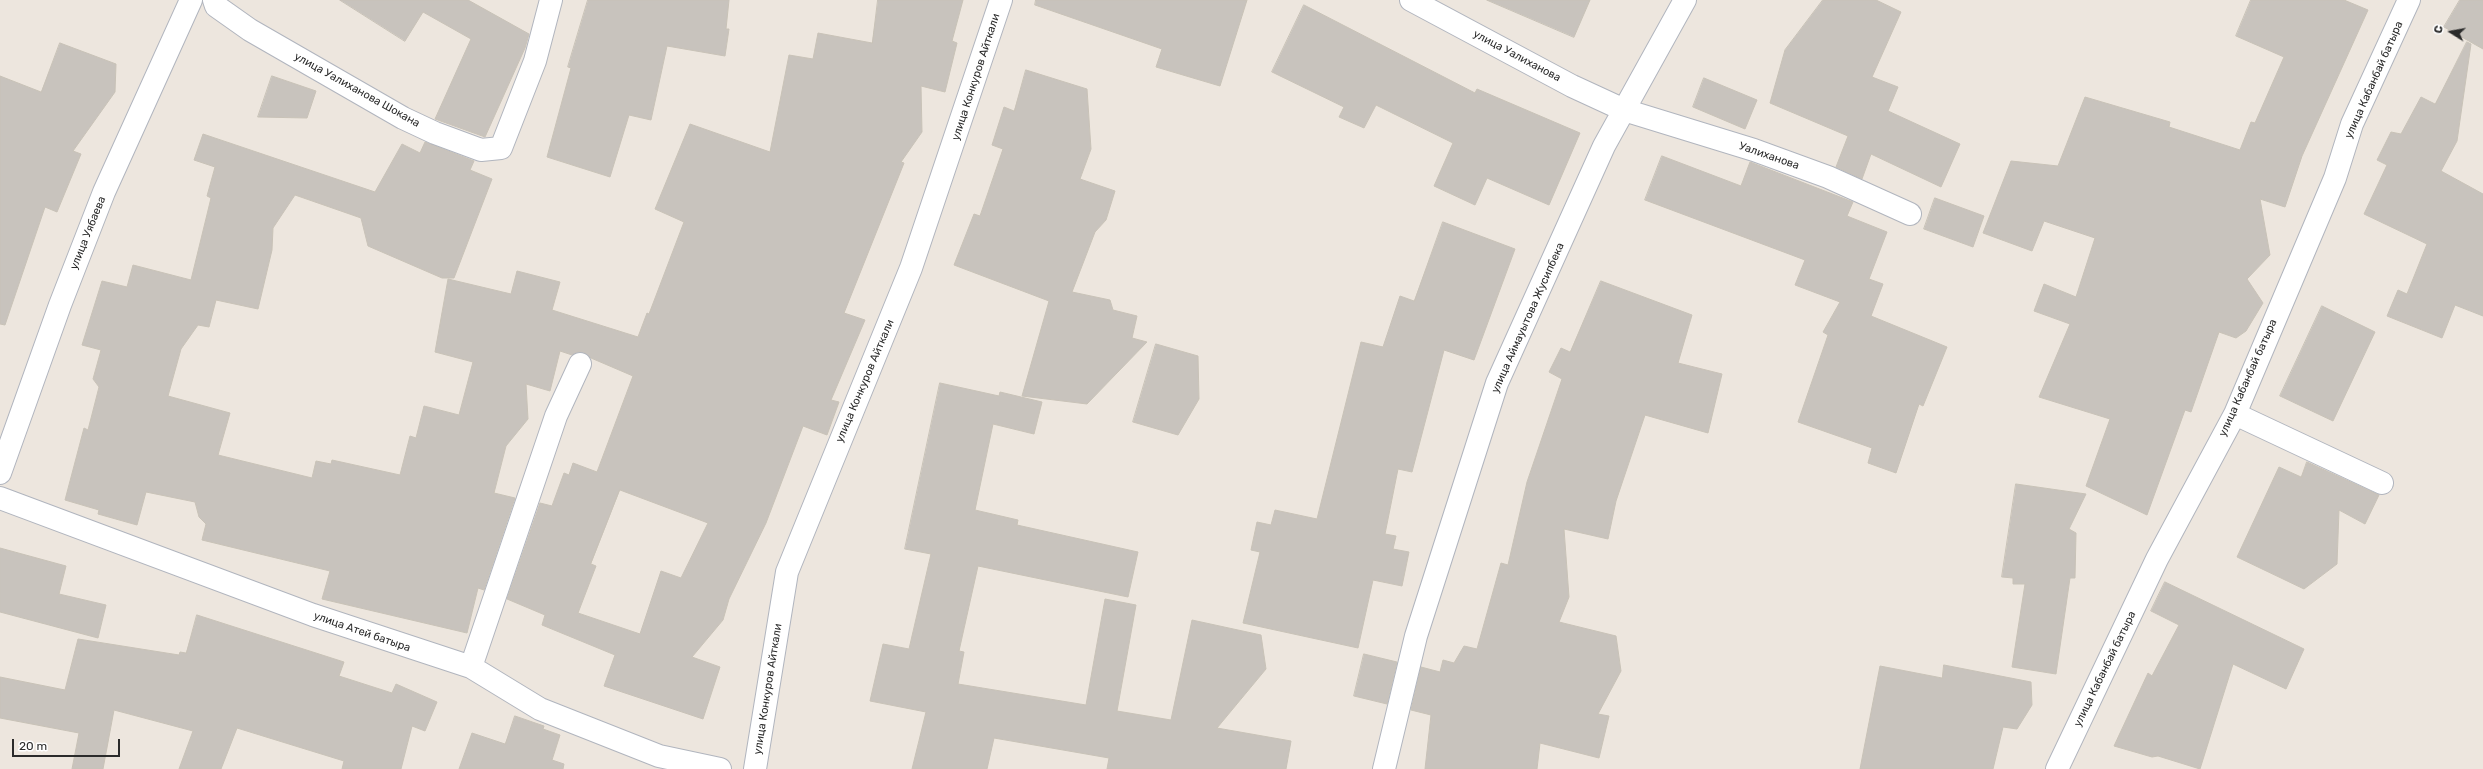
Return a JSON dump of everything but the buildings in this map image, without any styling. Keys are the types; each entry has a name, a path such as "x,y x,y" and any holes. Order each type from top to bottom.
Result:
{"street":[{"name":"улица Уябаева","path":"0,473 60,305 104,192 191,0"},
{"name":"улица Уалиханова Шокана","path":"214,0 216,6 250,30 370,100 435,133 481,150 501,148 535,61 551,0"},
{"name":"улица Конкуров Айткали","path":"755,769 787,572 911,268 954,144 1001,0"},
{"name":"улица Уалиханова","path":"1411,0 1572,86 1624,110"},
{"name":"улица Аймауытова Жусипбека","path":"1384,769 1416,636 1497,383 1604,146 1685,0"},
{"name":"улица Кабанбай батыра","path":"2057,769 2157,559 2235,414 2335,178 2352,124 2409,0"},
{"name":"Уалиханова","path":"1624,110 1754,150 1828,176 1910,214"},
{"path":"471,667 556,416 580,364"},
{"path":"2235,414 2382,483"},
{"name":"улица Атей батыра","path":"0,498 313,615 471,667 540,709 659,756 720,769"}]}
